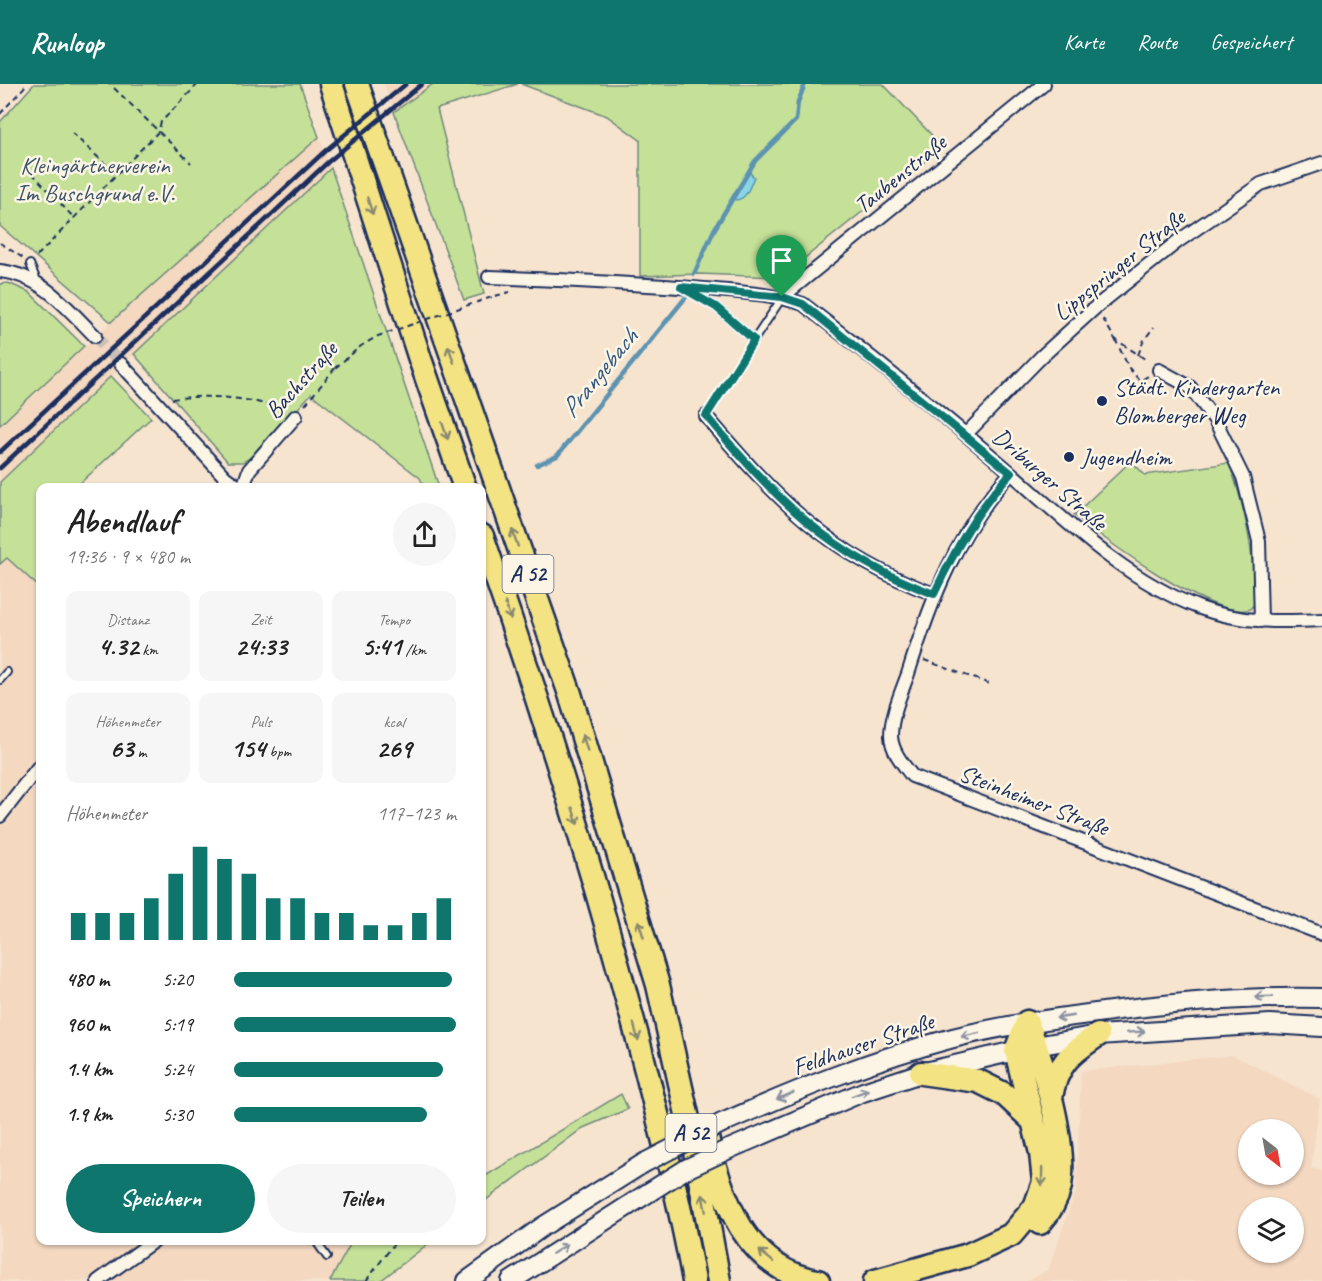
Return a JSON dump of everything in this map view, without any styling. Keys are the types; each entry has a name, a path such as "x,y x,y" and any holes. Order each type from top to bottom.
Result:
{"highway":[{"path":"322,84 353,151"},
{"path":"331,84 420,359 463,483"},
{"name":"A 52","path":"357,84 570,694 658,986 693,1141 719,1281"},
{"path":"366,84 384,166"},
{"name":"A 52","path":"486,548 539,700 596,883 680,1201 694,1281"},
{"path":"658,986 680,1033 720,1188 731,1214 747,1238 764,1255 783,1269 818,1281"},
{"path":"875,1281 968,1255 1011,1235 1035,1207 1044,1182 1041,1153 1032,1120 1026,1048 1027,1022"},
{"path":"1051,1102 1054,1077 1070,1055 1098,1035"},
{"path":"910,1281 994,1255 1027,1238 1048,1214 1060,1188 1062,1157 1051,1102 1026,1048"},
{"path":"921,1073 978,1081 1004,1094 1032,1120"},
{"path":"680,1201 683,1281"}],"main road":[{"name":"Feldhauser Straße","path":"467,1281 542,1227 644,1163 722,1123 867,1064 953,1038 1027,1022 1185,1001 1272,997 1322,998"},
{"name":"Feldhauser Straße","path":"511,1281 686,1170 729,1149 863,1092 921,1073 1026,1048 1098,1035 1270,1024 1322,1027"}],"street":[{"name":"Taubenstraße","path":"782,297 1044,84"},
{"name":"Lippspringer Straße","path":"966,435 1041,357 1097,306 1177,242 1261,184 1322,163"},
{"path":"0,271 16,273 37,281 95,336"},
{"path":"489,277 610,281 782,297"},
{"name":"Driburger Straße","path":"782,297 803,304 966,435 1090,543 1145,580 1200,608 1241,619 1322,620"},
{"path":"122,364 225,477 234,483"},
{"path":"1159,370 1190,387 1215,420 1243,477 1259,541 1261,621"},
{"name":"Bachstraße","path":"243,483 249,470 296,416"},
{"path":"706,416 753,472 820,535 895,580 934,594"},
{"name":"Steinheimer Straße","path":"1011,473 992,493 961,537 934,594 895,715 891,737 896,754 912,776 1322,934"},
{"path":"0,816 36,770"},
{"path":"98,1281 148,1245"}],"lane":[{"path":"30,264 37,281"},
{"path":"681,287 716,307 754,340 782,297"},
{"path":"0,680 7,672"},
{"path":"319,1245 327,1257"}],"path":[{"path":"0,114 27,84"},
{"path":"0,243 12,249 30,264 158,132 161,122 198,84"},
{"path":"114,88 191,163"},
{"path":"72,133 116,174"},
{"path":"32,173 74,218"},
{"name":"Bachstraße","path":"296,416 335,368 361,346 378,336 495,296"},
{"path":"1097,306 1129,368 1140,381 1159,370 1115,339"},
{"path":"1138,355 1144,340 1154,327"},
{"path":"706,416 754,340"},
{"path":"157,401 193,396 269,404 296,416"},
{"path":"913,656 990,684"},
{"path":"366,1281 393,1245"}],"shaded area":[{"path":"384,84 433,84 394,112"},
{"path":"319,137 331,168 0,482 0,426 111,322"},
{"path":"6,558 36,584 36,1245 350,1245 330,1281 0,1281 0,565"},
{"path":"1233,1055 1320,1099 1311,1168 1322,1171 1322,1281 1027,1281 1048,1270 1076,1191 1081,1071"}],"green space":[{"name":"Kleingärtnerverein Im Buschgrund e.V.","path":"34,84 300,84 319,137 111,322 0,226 0,122"},
{"path":"433,84 518,84 437,109 484,294 464,300 394,112"},
{"path":"521,84 883,84 943,147 781,277 699,274 640,276 640,140 607,116"},
{"path":"331,168 438,483 422,483 420,478 311,394 257,454 243,462 228,462 134,354"},
{"path":"8,283 29,292 84,346 0,425 0,284"},
{"path":"111,376 151,418 80,483 36,483 36,584 7,558 0,564 0,482"},
{"path":"1131,461 1145,475 1229,463 1240,497 1251,548 1256,602 1250,609 1234,610 1187,591 1133,558 1074,515"},
{"path":"621,1094 628,1109 583,1128 486,1200 486,1176"},
{"path":"350,1245 427,1245 380,1281 330,1281"}],"water":[{"path":"749,172 754,177 749,188 743,197 736,200 733,198"}],"waterway":[{"name":"Prangebach","path":"694,274 714,230 755,161 796,120 798,102 805,84"},
{"name":"Prangebach","path":"537,465 557,456 686,297"}],"tunnel":[{"path":"95,336 121,364"}],"railway":[{"path":"0,452 325,151 406,84"},
{"path":"0,468 328,162 422,84"}],"place":[{"name":"Städt. Kindergarten Blomberger Weg","path":"1102,401"},
{"name":"Jugendheim","path":"1069,457"}],"route":[{"path":"681,287 782,297 803,304 823,319 1011,473 992,493 961,537 934,594 895,580 820,535 753,472 706,416 718,393 754,340 716,307 681,287"}]}
